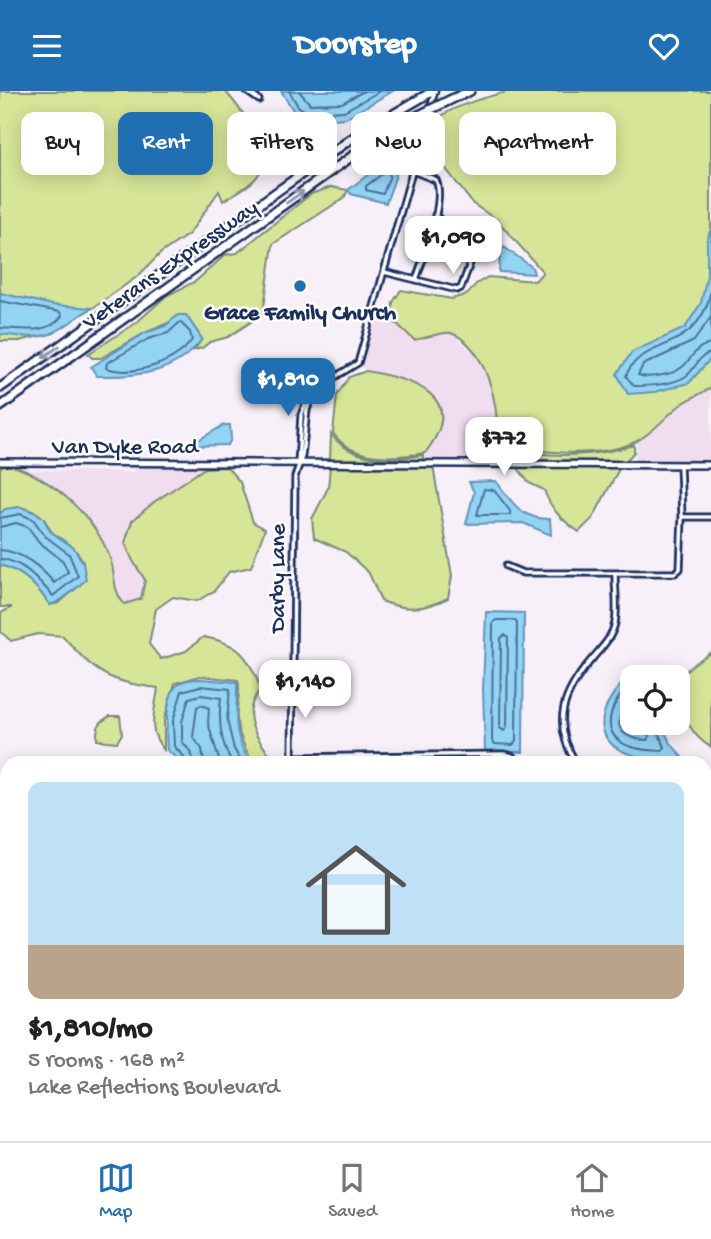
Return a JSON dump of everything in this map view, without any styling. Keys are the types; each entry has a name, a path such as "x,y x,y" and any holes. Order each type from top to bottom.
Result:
{"highway":[{"name":"Veterans Expressway","path":"0,388 351,139 409,103 434,91"},
{"name":"Veterans Expressway","path":"0,407 403,123 470,91"}],"main road":[{"name":"Van Dyke Road","path":"0,462 711,465"}],"street":[{"path":"246,91 259,100"},
{"path":"428,112 434,91"},
{"path":"298,464 302,456 307,411 314,391 335,375 358,363 412,175"},
{"path":"416,280 440,188 436,180 423,175"},
{"path":"384,272 457,290 465,283 472,258 471,250 435,215"},
{"name":"Darby Lane","path":"292,756 294,515 298,464"},
{"path":"506,566 523,573 675,573 680,569 680,465"},
{"path":"682,517 711,517"},
{"path":"573,756 564,737 565,696 579,674 608,640 615,622 615,574"},
{"name":"Darby Lane","path":"363,756 512,756"}],"shaded area":[{"path":"373,313 392,319 414,340 452,333 482,361 498,413 497,437 508,444 506,461 425,461 425,453 434,441 440,419 439,403 427,388 397,377 366,371 358,363"},
{"path":"711,388 711,462 635,462 636,442 663,422 681,404"},
{"path":"134,465 205,465 208,468 154,502 133,561 145,580 141,599 124,604 116,595 111,559 59,491 26,470 134,472"}],"green space":[{"path":"0,91 225,91 242,112 227,112 227,175 257,175 255,179 223,201 219,191 189,234 161,253 138,276 54,333 19,341 0,341"},
{"path":"510,91 711,91 711,388 682,404 635,442 604,451 565,453 527,448 497,437 493,393 473,350 451,333 414,340 392,319 393,302 401,290 452,299 468,294 476,284 488,277 535,281 543,272 497,220 473,204 445,168 445,114 471,102"},
{"path":"331,187 348,190 344,198 273,244 263,314 228,337 194,350 202,339 186,315 145,333 101,358 92,358 88,354 136,323 166,296 196,281 225,255 237,253 311,194"},
{"path":"366,371 417,385 438,404 441,417 437,433 425,453 375,456 351,449 333,433 337,395 349,377"},
{"path":"331,434 350,450 361,455 398,458 423,455 423,461 330,461"},
{"path":"634,445 634,452 625,462 516,462 512,448 541,454 573,455 605,452"},
{"path":"9,465 41,479 83,514 110,558 118,593 124,604 141,599 145,580 125,543 132,521 154,502 205,468 227,467 240,482 253,522 265,529 251,567 229,572 214,591 197,601 173,597 156,609 149,644 161,659 186,651 203,637 225,643 241,653 252,667 261,689 254,699 250,718 257,736 271,756 250,756 245,747 237,720 238,680 200,676 175,683 164,720 164,750 158,743 153,728 158,688 114,679 104,674 85,660 63,636 38,634 11,641 1,632 1,613 12,607 0,607 0,565 29,580 50,605 59,603 80,585 83,563 71,546 51,531 35,512 10,508 0,514 0,467"},
{"path":"330,466 433,466 452,576 448,598 415,608 381,601 369,573 346,552 314,538 312,519 328,488"},
{"path":"517,467 620,467 593,518 579,532 558,514 544,490 529,483"},
{"path":"711,652 711,747 690,726 690,667"},
{"path":"110,716 120,716 122,734 117,742 97,740 99,725"}],"water":[{"path":"281,91 393,91 356,112 351,112 346,118 337,119 337,112 293,110"},
{"path":"368,175 396,175 386,203 351,194 348,190"},
{"path":"711,229 711,358 689,383 655,392 628,394 617,374 632,352 685,328 701,303 707,275 707,239"},
{"path":"504,247 532,267 534,274 499,272 500,253"},
{"path":"0,293 53,305 93,308 60,329 42,336 0,334"},
{"path":"178,315 186,315 202,339 192,351 180,360 155,371 127,376 97,376 91,367 145,333 165,326"},
{"path":"224,425 230,425 231,439 228,445 188,446"},
{"path":"496,481 524,513 550,519 551,535 523,523 466,524 474,492 469,482"},
{"path":"21,507 44,519 50,531 74,548 83,563 86,580 50,605 29,580 0,565 0,514 5,509"},
{"path":"486,612 524,613 523,752 485,751 483,689"},
{"path":"192,680 237,682 237,731 246,756 174,756 167,750 167,715 171,696 178,684"},
{"path":"620,686 620,735 666,735 681,756 637,756 622,751 611,743 602,724 604,713"}],"place":[{"name":"Grace Family Church","path":"300,286"}]}
